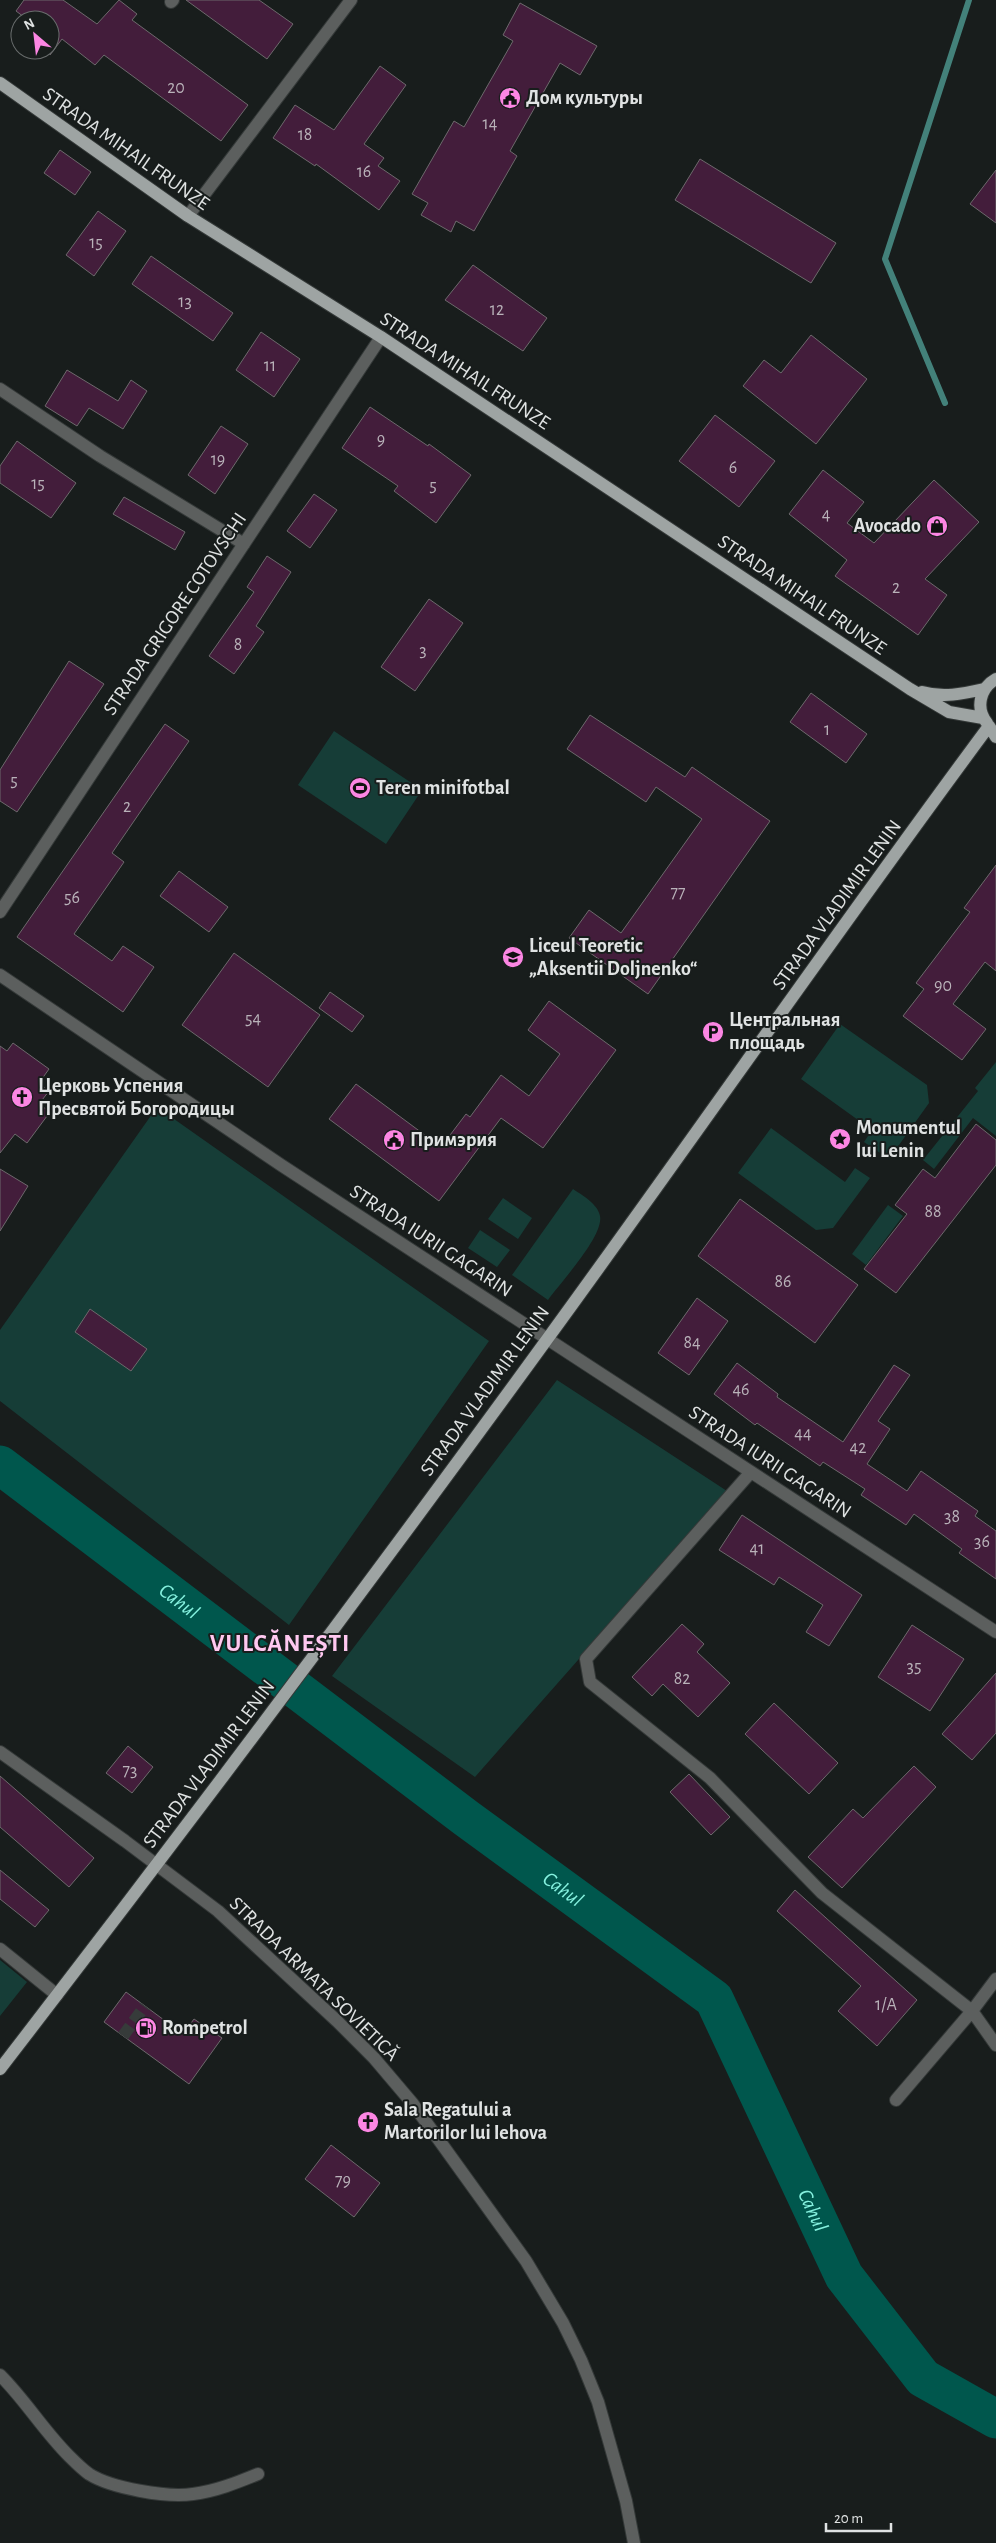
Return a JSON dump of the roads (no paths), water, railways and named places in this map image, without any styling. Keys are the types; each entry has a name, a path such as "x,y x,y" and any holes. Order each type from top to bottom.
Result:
{"main road":[{"name":"STRADA MIHAIL FRUNZE","path":"0,83 188,216 382,338 910,689 949,712 991,728"},
{"path":"991,728 980,699 984,689 996,679"},
{"name":"STRADA MIHAIL FRUNZE","path":"910,689 935,696 955,695 984,689"},
{"name":"STRADA VLADIMIR LENIN","path":"0,2069 157,1865 340,1621 547,1340 991,728"}],"street":[{"path":"188,216 351,0"},
{"name":"STRADA GRIGORE COTOVSCHI","path":"0,912 382,338"},
{"path":"0,389 100,456 244,544"},
{"name":"STRADA IURII GAGARIN","path":"0,975 282,1165 547,1340 996,1632"},
{"path":"751,1472 586,1659 590,1682 710,1778 822,1894 972,2011 996,2045"},
{"name":"STRADA ARMATA SOVIETICĂ","path":"0,1752 218,1911 337,2021 374,2058 435,2133 521,2253 563,2323 581,2360 598,2402 626,2501 634,2543"},
{"path":"0,1948 57,1995"},
{"path":"896,2100 972,2011 996,1979"},
{"path":"0,2375 22,2396 49,2434 70,2458 90,2474 120,2486 190,2495 227,2488 258,2474"}],"waterway":[{"path":"945,403 885,259 969,0"},
{"name":"Cahul","path":"0,1465 466,1818 714,1999 844,2276 923,2378 996,2419"}],"tunnel":[{"path":"123,2036 145,2006"}],"place":[{"name":"Дом культуры","path":"510,98"},
{"name":"Avocado","path":"937,526"},
{"name":"Teren minifotbal","path":"360,788"},
{"name":"Liceul Teoretic „Aksentii Doljnenko“","path":"513,957"},
{"name":"Центральная площадь","path":"713,1032"},
{"name":"Церковь Успения Пресвятой Богородицы","path":"22,1097"},
{"name":"Monumentul lui Lenin","path":"840,1139"},
{"name":"Примэрия","path":"394,1140"},
{"name":"Rompetrol","path":"146,2028"},
{"name":"Sala Regatului a Martorilor lui Iehova","path":"368,2122"}],"district":[{"name":"VULCĂNEȘTI","path":"280,1643"}]}
